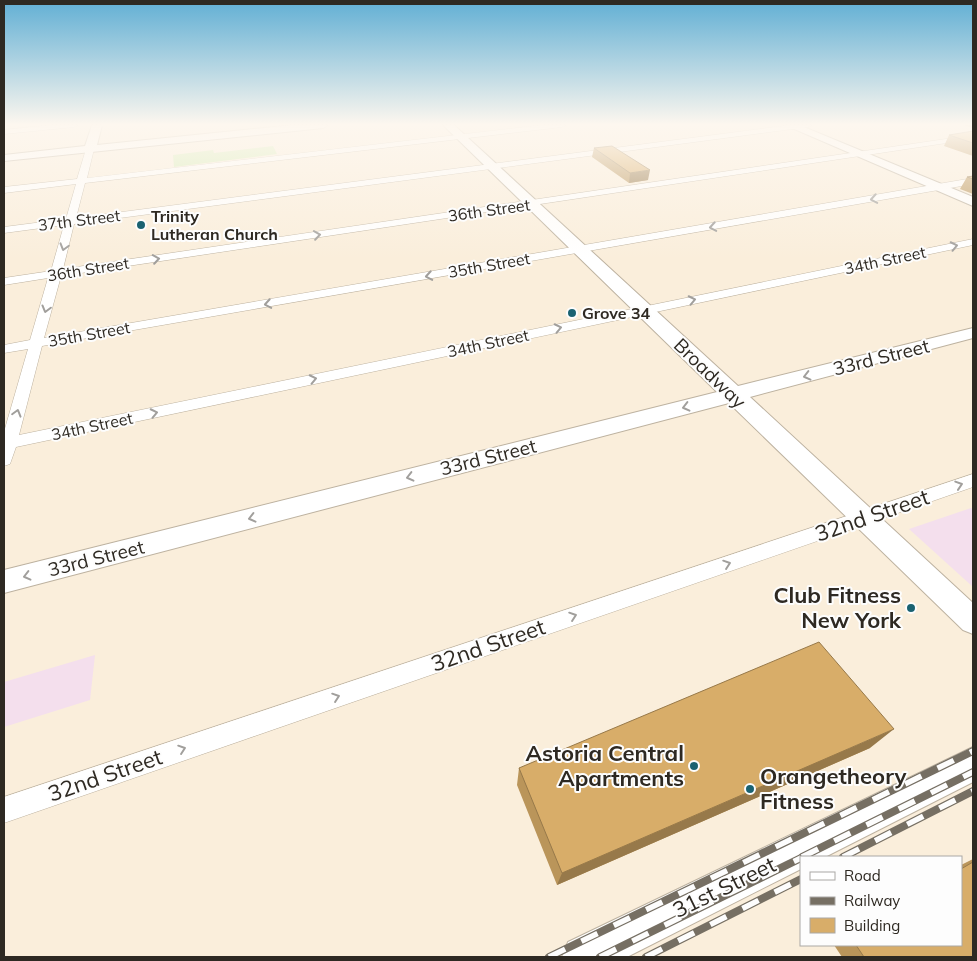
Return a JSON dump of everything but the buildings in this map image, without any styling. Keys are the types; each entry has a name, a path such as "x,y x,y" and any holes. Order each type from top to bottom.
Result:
{"main road":[{"name":"Broadway","path":"495,170 973,621"},
{"path":"896,170 973,202"},
{"name":"33rd Street","path":"4,582 973,333"},
{"name":"31st Street","path":"583,957 973,764"}],"street":[{"path":"4,460 6,444 84,170"},
{"path":"4,190 164,170"},
{"name":"37th Street","path":"4,230 462,170"},
{"name":"36th Street","path":"4,281 754,170"},
{"name":"35th Street","path":"4,349 973,181"},
{"name":"34th Street","path":"6,444 973,242"},
{"name":"32nd Street","path":"4,810 973,480"}],"shaded area":[{"path":"971,508 973,509 973,587 909,529"},
{"path":"95,655 90,700 4,727 4,682"}],"railway":[{"path":"549,957 973,751"},
{"path":"804,856 973,772"},
{"path":"845,856 973,791"},
{"path":"600,957 800,858"},
{"path":"646,957 800,880"}],"place":[{"name":"Trinity Lutheran Church","path":"141,225"},
{"name":"Grove 34","path":"572,313"},
{"name":"Club Fitness New York","path":"911,608"},
{"name":"Astoria Central Apartments","path":"694,766"},
{"name":"Orangetheory Fitness","path":"750,789"}]}
